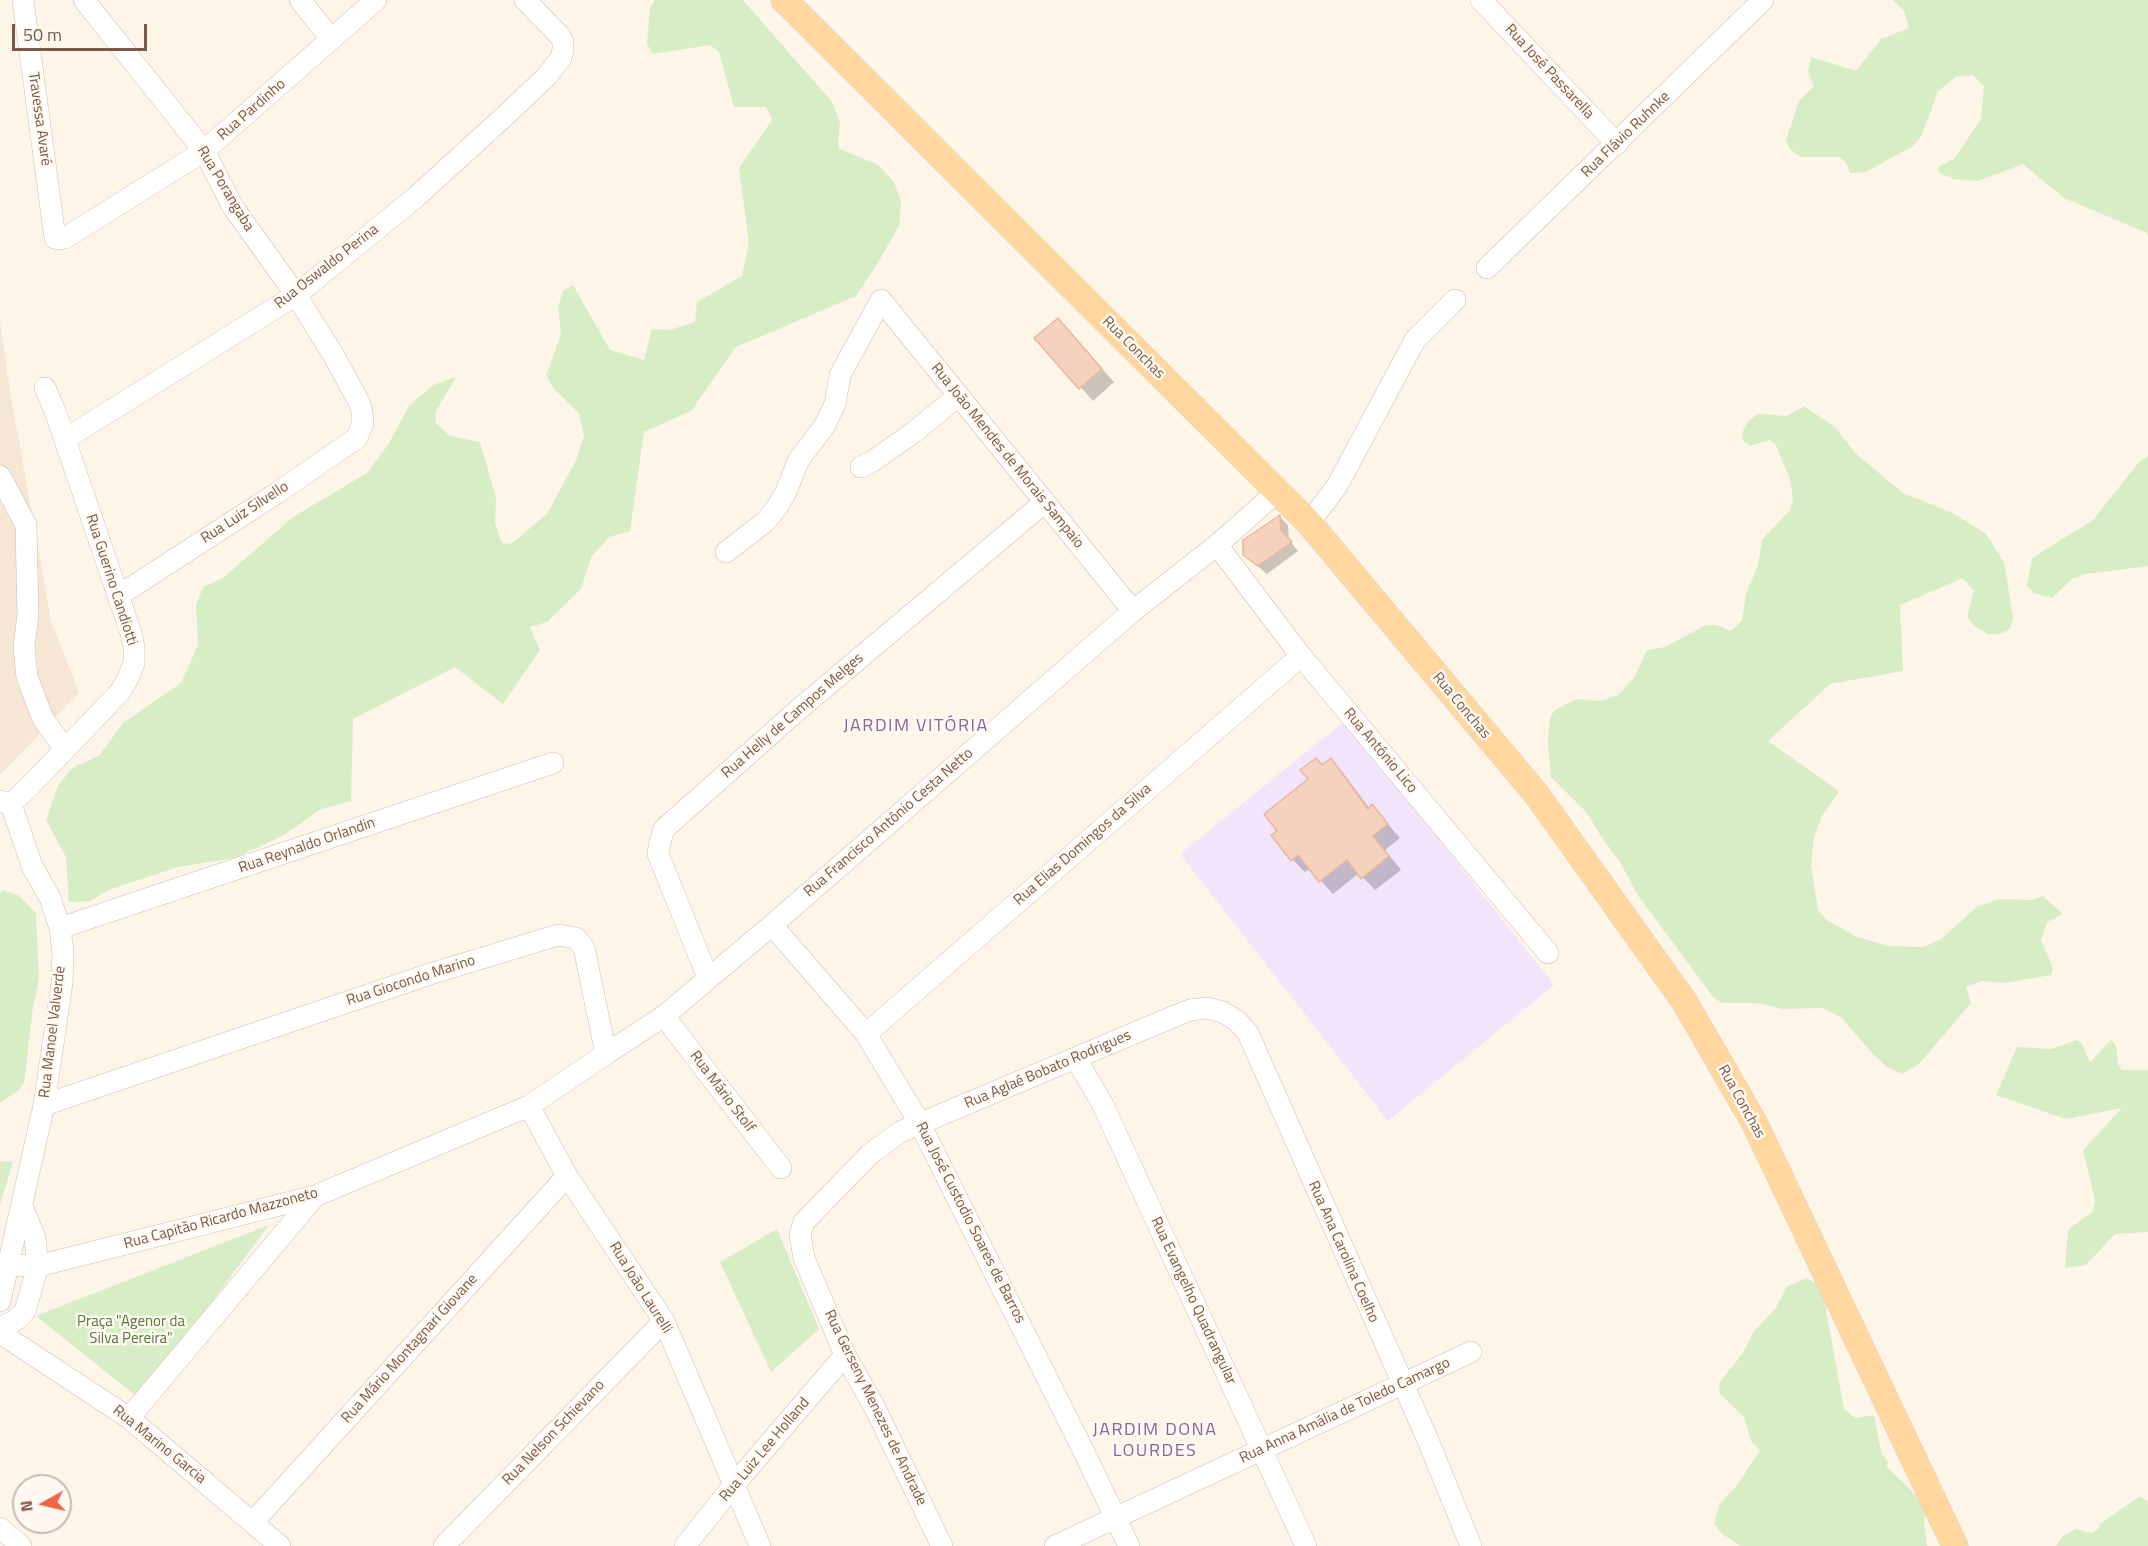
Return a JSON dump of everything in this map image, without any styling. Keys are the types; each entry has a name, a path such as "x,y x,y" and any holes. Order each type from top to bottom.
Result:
{"main road":[{"name":"Rua Conchas","path":"784,0 1309,523 1537,795 1684,1001 1755,1124 1955,1546"}],"street":[{"name":"Travessa Avaré","path":"23,0 55,238"},
{"name":"Rua Porangaba","path":"84,0 204,151 233,207 297,295 360,404 363,422"},
{"path":"300,0 331,39"},
{"name":"Rua Pardinho","path":"55,238 65,238 204,151 376,0"},
{"name":"Rua Oswaldo Perina","path":"65,439 297,295 416,197 515,107 546,77 561,58 563,42 560,36 525,0"},
{"name":"Rua José Passarella","path":"1481,0 1617,144"},
{"name":"Rua Flávio Ruhnke","path":"1487,268 1764,0"},
{"name":"Rua João Mendes de Morais Sampaio","path":"726,552 766,521 777,507 786,492 798,461 825,425 835,404 840,375 881,300 1133,611"},
{"path":"1309,523 1337,486 1415,340 1455,300"},
{"name":"Rua Guerino Candiotti","path":"5,803 29,788 120,692 134,663 134,647 118,596 65,439 45,388"},
{"path":"861,467 914,432 958,396"},
{"name":"Rua Luiz Silvello","path":"118,596 357,438 363,422"},
{"path":"0,476 26,525 28,614 24,647 27,677 43,719 65,749"},
{"name":"Rua Francisco Antônio Cesta Netto","path":"606,1054 664,1016 1133,611 1217,545 1277,492"},
{"name":"Rua Helly de Campos Melges","path":"708,978 658,854 664,829 807,702 1045,502"},
{"name":"Rua Antônio Lico","path":"1217,545 1301,656 1548,953"},
{"name":"Rua Elias Domingos da Silva","path":"866,1034 1301,656"},
{"name":"Rua Reynaldo Orlandin","path":"60,928 553,763"},
{"name":"Rua Manoel Valverde","path":"0,1301 44,1105 62,983 63,952 60,928 50,898 32,866 5,803"},
{"name":"Rua José Custodio Soares de Barros","path":"772,925 866,1034 919,1122 1129,1546"},
{"name":"Rua Giocondo Marino","path":"44,1105 430,974 558,935 576,938 584,948 606,1054"},
{"name":"Rua Ana Carolina Coelho","path":"1175,1016 1190,1010 1207,1008 1223,1012 1237,1021 1248,1033 1403,1384 1471,1546"},
{"name":"Rua Mário Stolf","path":"664,1016 781,1168"},
{"name":"Rua Aglaé Bobato Rodrigues","path":"819,1205 885,1141 919,1122 1076,1059 1175,1016"},
{"path":"529,1106 606,1054"},
{"name":"Rua Evangelho Quadrangular","path":"1076,1059 1102,1103 1306,1546"},
{"name":"Rua João Laurelli","path":"529,1106 567,1176 664,1321 760,1546"},
{"name":"Rua Capitão Ricardo Mazzoneto","path":"7,1265 38,1266 315,1196 529,1106"},
{"name":"Rua Mário Montagnari Giovane","path":"254,1522 567,1176"},
{"path":"129,1418 315,1196"},
{"name":"Rua Gerseny Menezes de Andrade","path":"819,1205 804,1222 800,1234 800,1245 804,1258 845,1355 874,1406 942,1546"},
{"path":"0,1328 16,1320 25,1311 38,1266 34,1238 22,1206"},
{"name":"Rua Nelson Schievano","path":"444,1546 664,1321"},
{"name":"Rua Marino Garcia","path":"0,1333 129,1418 280,1546"},
{"name":"Rua Anna Amália de Toledo Camargo","path":"1055,1546 1471,1352"},
{"name":"Rua Luiz Lee Holland","path":"685,1546 845,1355"},
{"path":"0,1528 21,1546"}],"shaded area":[{"path":"0,320 10,391 51,621 79,693 0,775"},
{"path":"1345,721 1554,985 1388,1121 1180,854"}],"green space":[{"path":"655,0 743,0 832,102 840,122 838,148 878,165 894,182 901,201 899,226 876,266 856,296 736,347 691,411 644,432 630,531 609,537 591,557 581,589 547,622 530,627 540,650 503,704 455,667 353,719 351,801 321,809 284,835 235,858 178,867 108,890 91,901 69,902 66,857 46,820 58,786 72,768 100,755 123,723 181,683 198,645 196,606 203,587 223,578 293,517 367,473 388,445 409,406 433,385 456,377 436,411 435,422 450,436 480,442 496,498 495,524 502,543 511,544 547,514 576,460 584,436 579,413 554,389 546,375 561,335 558,307 563,291 573,285 610,350 644,360 652,329 670,330 695,322 697,302 742,276 749,243 739,168 772,120 766,107 734,107 719,52 710,45 653,54 647,44 650,8"},
{"path":"1893,0 2148,0 2148,237 2147,233 2064,198 2023,164 1978,181 1954,179 1939,173 1938,167 1954,159 1981,119 1984,86 1973,75 1956,77 1938,91 1922,135 1913,146 1866,172 1850,173 1846,162 1840,157 1800,157 1790,149 1786,140 1799,101 1814,86 1808,72 1811,57 1856,71 1881,39 1909,28 1904,11"},
{"path":"1804,406 1836,428 1855,453 1903,493 1951,512 1986,534 2004,562 2013,617 2010,629 2000,634 1988,634 1974,626 1967,617 1974,591 1963,578 1900,605 1903,671 1830,684 1768,741 1839,791 1822,816 1814,837 1811,865 1818,910 1827,920 1855,936 1887,946 1924,947 1941,939 1978,906 2000,899 2032,900 2043,896 2063,914 2047,922 2041,940 2053,968 2051,975 2005,983 1982,981 1966,987 1971,1003 1919,1064 1902,1074 1887,1067 1872,1053 1842,1018 1822,1008 1783,1009 1757,1003 1722,1003 1714,998 1639,897 1620,862 1587,813 1551,777 1548,740 1550,717 1555,710 1576,699 1600,701 1618,695 1634,678 1647,650 1665,647 1706,625 1717,625 1730,631 1742,621 1746,594 1758,565 1762,540 1790,510 1793,500 1790,479 1775,443 1769,440 1750,446 1743,441 1742,433 1749,420 1758,414 1787,416"},
{"path":"2148,456 2148,566 2085,574 2072,579 2052,598 2034,593 2027,586 2032,558 2093,520 2139,462"},
{"path":"2,890 18,895 36,913 39,979 33,1007 24,1083 19,1090 0,1103 0,893"},
{"path":"2077,1040 2081,1042 2090,1062 2111,1040 2116,1045 2118,1065 2122,1070 2148,1070 2148,1232 2115,1234 2086,1265 2065,1268 2068,1230 2093,1211 2095,1200 2083,1150 2122,1108 2066,1119 1996,1095 2017,1047 2051,1049"},
{"path":"0,1161 13,1162 0,1204"},
{"name":"Praça \"Agenor da Silva Pereira\"","path":"269,1225 140,1399 36,1316"},
{"path":"777,1229 819,1329 771,1372 720,1262"},
{"path":"1806,1278 1822,1287 1844,1409 1855,1418 1874,1415 1881,1452 1888,1462 1886,1466 1928,1507 1924,1521 1927,1546 1740,1546 1721,1533 1714,1523 1719,1505 1738,1484 1760,1450 1751,1441 1744,1417 1720,1394 1719,1383 1743,1353 1754,1331 1776,1308 1786,1287"},
{"path":"2140,1496 2148,1502 2148,1546 2056,1546 2063,1536 2076,1529 2092,1533 2099,1529 2100,1524"}],"building":[{"path":"1058,318 1102,369 1079,389 1034,338"},
{"path":"1280,515 1281,530 1292,542 1258,566 1243,555 1243,540"},
{"path":"1316,758 1322,765 1331,758 1368,809 1372,804 1388,824 1373,836 1389,856 1361,879 1347,860 1319,882 1298,855 1291,861 1271,835 1277,831 1264,814 1308,779 1300,770"}],"district":[{"name":"JARDIM VITÓRIA","path":"916,727"},
{"name":"JARDIM DONA LOURDES","path":"1155,1441"}]}
